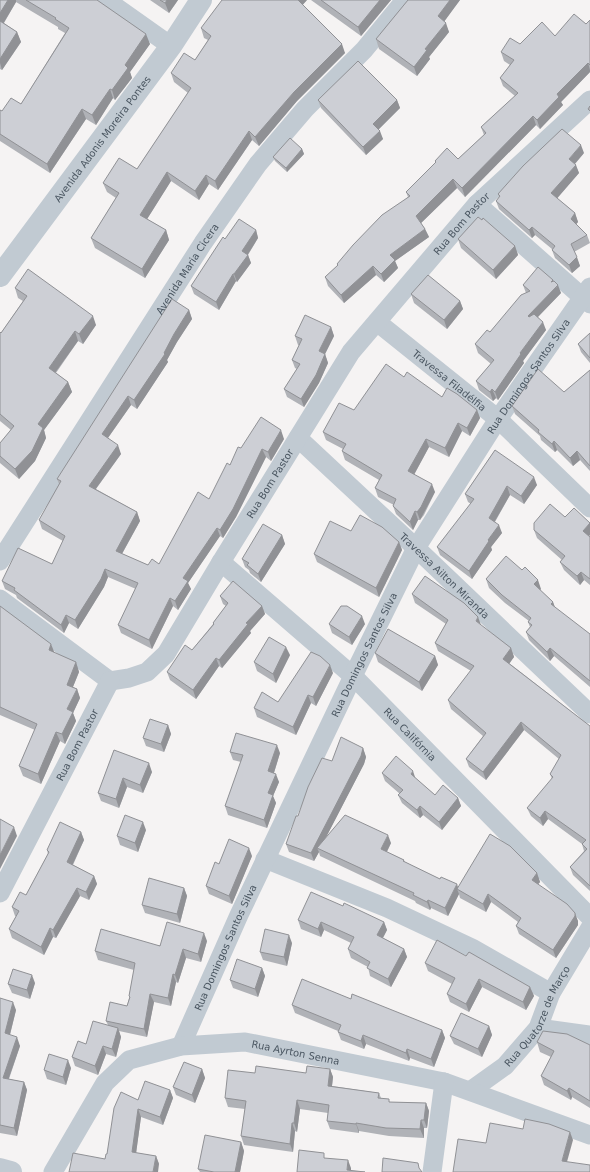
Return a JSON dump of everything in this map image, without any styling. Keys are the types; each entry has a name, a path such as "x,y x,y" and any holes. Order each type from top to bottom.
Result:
{"street":[{"path":"106,0 171,46"},
{"name":"Avenida Adonis Moreira Pontes","path":"0,276 171,46 201,0"},
{"name":"Avenida Maria Cicera","path":"0,561 203,243 258,164 305,109 364,50 405,0"},
{"name":"Rua Bom Pastor","path":"0,893 110,681 129,678 147,672 166,654 351,352 476,204 590,100"},
{"path":"476,204 588,296"},
{"name":"Rua Domingos Santos Silva","path":"181,1046 265,859 416,548 498,419 588,296"},
{"name":"Travessa Filadélfia","path":"376,322 498,419 590,508"},
{"name":"Travessa Ailton Miranda","path":"298,438 590,714"},
{"name":"Rua Califórnia","path":"221,562 353,676 590,917"},
{"path":"0,599 110,681"},
{"path":"265,859 388,908 472,948 552,993"},
{"name":"Rua Quatorze de Março","path":"470,1092 505,1066 538,1028 552,993 590,928"},
{"path":"538,1028 590,1035"},
{"name":"Rua Ayrton Senna","path":"54,1172 105,1083 129,1060 181,1046 245,1042 444,1082 590,1135"},
{"path":"432,1172 444,1082"},
{"path":"0,1169 11,1172"}],"building":[{"path":"0,0 8,0 0,13"},
{"path":"26,0 97,0 146,34 125,65 128,68 112,90 110,89 92,115 82,109 47,164 0,134 0,110 2,111 11,98 21,104 69,28 55,19 56,18"},
{"path":"160,0 167,0 165,3"},
{"path":"222,0 298,0 342,44 294,92 255,137 249,131 215,181 206,175 195,191 167,172 140,215 166,230 142,269 91,238 119,193 103,183 119,158 137,169 191,88 171,73 184,53 195,60 211,36 201,28"},
{"path":"321,0 380,0 358,27"},
{"path":"408,0 450,0 438,16 446,23 425,49 427,50 414,67 376,39"},
{"path":"574,14 586,24 590,20 590,65 588,63 557,94 559,97 537,120 533,116 462,188 453,179 416,216 425,229 390,255 395,260 381,274 373,266 341,295 325,277 338,265 337,264 353,245 382,215 410,196 406,192 436,162 435,161 447,148 458,159 486,133 481,127 518,93 500,78 514,60 501,52 510,38 520,44 542,22 555,36"},
{"path":"0,21 17,32 0,59"},
{"path":"358,61 397,100 373,124 380,131 363,147 318,100"},
{"path":"562,129 581,145 569,159 576,165 551,193 575,213 571,219 587,235 571,244 577,257 569,265 552,250 555,246 532,227 529,230 496,201 500,196 498,194 523,166"},
{"path":"290,138 302,149 286,168 273,157"},
{"path":"478,217 482,220 483,218 515,246 493,270 458,239"},
{"path":"239,219 256,230 242,251 248,255 233,274 216,302 191,286 223,237 225,239"},
{"path":"538,267 553,280 551,282 554,281 558,285 528,316 529,317 534,314 543,322 520,353 521,354 495,392 492,389 490,392 476,381 494,360 475,344 487,330 490,332 521,295 530,291 523,285"},
{"path":"28,269 93,316 79,334 75,331 49,368 68,382 38,424 43,428 32,451 15,469 0,456 0,443 14,426 0,414 0,332 1,333 27,296 15,288"},
{"path":"428,275 460,301 444,320 411,294"},
{"path":"172,299 189,310 174,334 164,353 165,354 134,400 128,396 102,434 118,445 89,486 137,512 116,551 148,565 152,559 159,564 198,492 209,499 227,463 230,465 238,447 241,448 261,417 281,430 268,452 262,449 233,509 220,530 217,528 183,578 188,581 175,601 170,598 149,640 118,625 138,583 105,569 101,579 75,620 66,615 61,625 14,590 15,588 2,581 18,548 52,564 65,536 39,520 61,481 57,479"},
{"path":"305,315 331,327 319,351 325,354 316,375 301,399 284,389 300,364 292,360 302,339 295,336"},
{"path":"590,333 590,358 578,344"},
{"path":"386,364 404,377 407,372 442,397 447,388 477,410 467,428 458,423 445,448 426,439 408,471 432,484 421,507 417,512 415,511 410,522 393,506 396,499 375,488 382,475 342,451 346,444 323,432 339,403 354,410"},
{"path":"538,369 564,392 590,370 590,466 577,451 570,458 554,441 552,444 538,432 539,430 512,406"},
{"path":"495,450 534,477 521,496 507,486 489,518 499,525 469,571 437,547 474,499 465,494"},
{"path":"550,504 565,517 574,508 590,523 583,531 590,537 590,579 581,572 577,576 560,562 565,556 534,530 534,523"},
{"path":"360,515 382,527 399,542 376,588 314,554 330,521 351,531"},
{"path":"263,524 282,535 258,574 247,565 249,563 242,559"},
{"path":"506,556 522,570 525,567 538,580 534,584 553,602 551,604 590,634 590,681 550,648 547,652 526,632 532,625 528,622 531,618 502,595 486,579"},
{"path":"425,576 464,603 478,617 476,621 511,648 503,659 590,726 590,886 570,867 587,849 582,844 586,840 545,811 540,818 527,808 553,777 550,774 561,755 521,722 483,772 466,759 486,733 448,700 474,666 435,643 448,620 412,594"},
{"path":"233,581 262,606 246,623 248,624 219,660 216,658 193,690 167,672 185,645 192,650 214,624 213,623 228,603 220,596"},
{"path":"0,606 51,644 49,650 76,662 67,685 77,689 67,709 73,712 62,734 56,732 38,774 19,766 37,724 0,707"},
{"path":"341,606 347,606 362,616 349,637 329,624"},
{"path":"388,629 435,656 419,682 375,653"},
{"path":"269,637 286,647 273,674 254,662"},
{"path":"311,652 320,656 330,665 313,697 308,695 293,727 254,708 262,692 278,702"},
{"path":"150,719 168,725 161,744 143,738"},
{"path":"236,733 277,745 268,771 276,774 268,793 273,795 264,820 225,806 243,755 230,752"},
{"path":"341,737 363,748 361,756 311,853 286,844 308,787 322,758 332,761"},
{"path":"114,750 149,763 140,785 123,778 116,799 98,793"},
{"path":"396,756 413,771 411,774 435,795 443,785 458,798 439,822 420,806 417,810 398,795 403,790 382,773"},
{"path":"125,815 143,822 135,843 117,836"},
{"path":"345,815 388,835 381,849 440,879 441,877 457,884 445,908 428,900 427,902 413,895 414,893 317,848"},
{"path":"0,819 14,827 0,855"},
{"path":"60,822 81,832 67,862 94,876 86,892 77,888 53,930 50,928 41,947 9,929 19,911 12,907 20,892 26,895 49,852 47,850"},
{"path":"490,834 510,846 537,873 532,880 567,904 575,913 575,916 553,950 516,926 521,918 488,894 483,904 457,889"},
{"path":"229,839 249,848 229,896 206,886 215,862 219,864"},
{"path":"149,878 184,888 177,914 142,905"},
{"path":"311,892 343,906 344,903 384,922 377,935 404,949 388,979 367,968 370,962 348,949 354,937 321,922 318,929 298,920"},
{"path":"167,922 204,933 198,954 183,949 175,975 173,974 168,998 150,994 144,1029 106,1021 110,1002 127,1006 130,997 135,963 95,951 101,929 160,946"},
{"path":"265,929 289,935 284,957 260,952"},
{"path":"437,940 466,956 469,952 530,987 523,1002 479,979 466,1004 447,994 455,978 425,963"},
{"path":"237,959 262,968 255,989 230,980"},
{"path":"13,969 32,975 27,990 8,984"},
{"path":"302,979 351,999 352,994 442,1030 431,1059 407,1049 406,1053 363,1035 361,1041 338,1032 341,1025 292,1005"},
{"path":"0,998 13,1002 5,1033 17,1037 3,1078 24,1082 14,1128 0,1125"},
{"path":"461,1013 489,1026 478,1049 450,1036"},
{"path":"93,1021 118,1028 112,1049 103,1046 95,1066 72,1057 78,1041 86,1044"},
{"path":"543,1031 567,1034 590,1045 590,1101 569,1088 567,1091 541,1076 554,1051 537,1042"},
{"path":"49,1054 68,1060 63,1077 44,1070"},
{"path":"184,1062 202,1069 192,1095 173,1087"},
{"path":"256,1066 306,1073 307,1066 330,1069 328,1086 379,1093 378,1098 389,1099 389,1102 426,1103 424,1120 421,1120 420,1129 386,1128 356,1123 327,1121 329,1105 297,1100 294,1123 292,1123 290,1144 241,1136 246,1101 225,1098 228,1070 255,1073"},
{"path":"145,1081 170,1090 160,1117 138,1109 132,1152 156,1156 153,1172 69,1172 73,1153 105,1159 114,1108 121,1092 138,1100"},
{"path":"525,1119 549,1124 570,1132 562,1161 590,1165 590,1172 453,1172 458,1139 486,1143 490,1123 523,1129"},
{"path":"205,1135 241,1142 235,1172 214,1172 198,1169"},
{"path":"299,1150 324,1153 324,1158 348,1160 347,1170 365,1172 297,1172"},
{"path":"383,1158 418,1163 422,1172 382,1172"}]}
